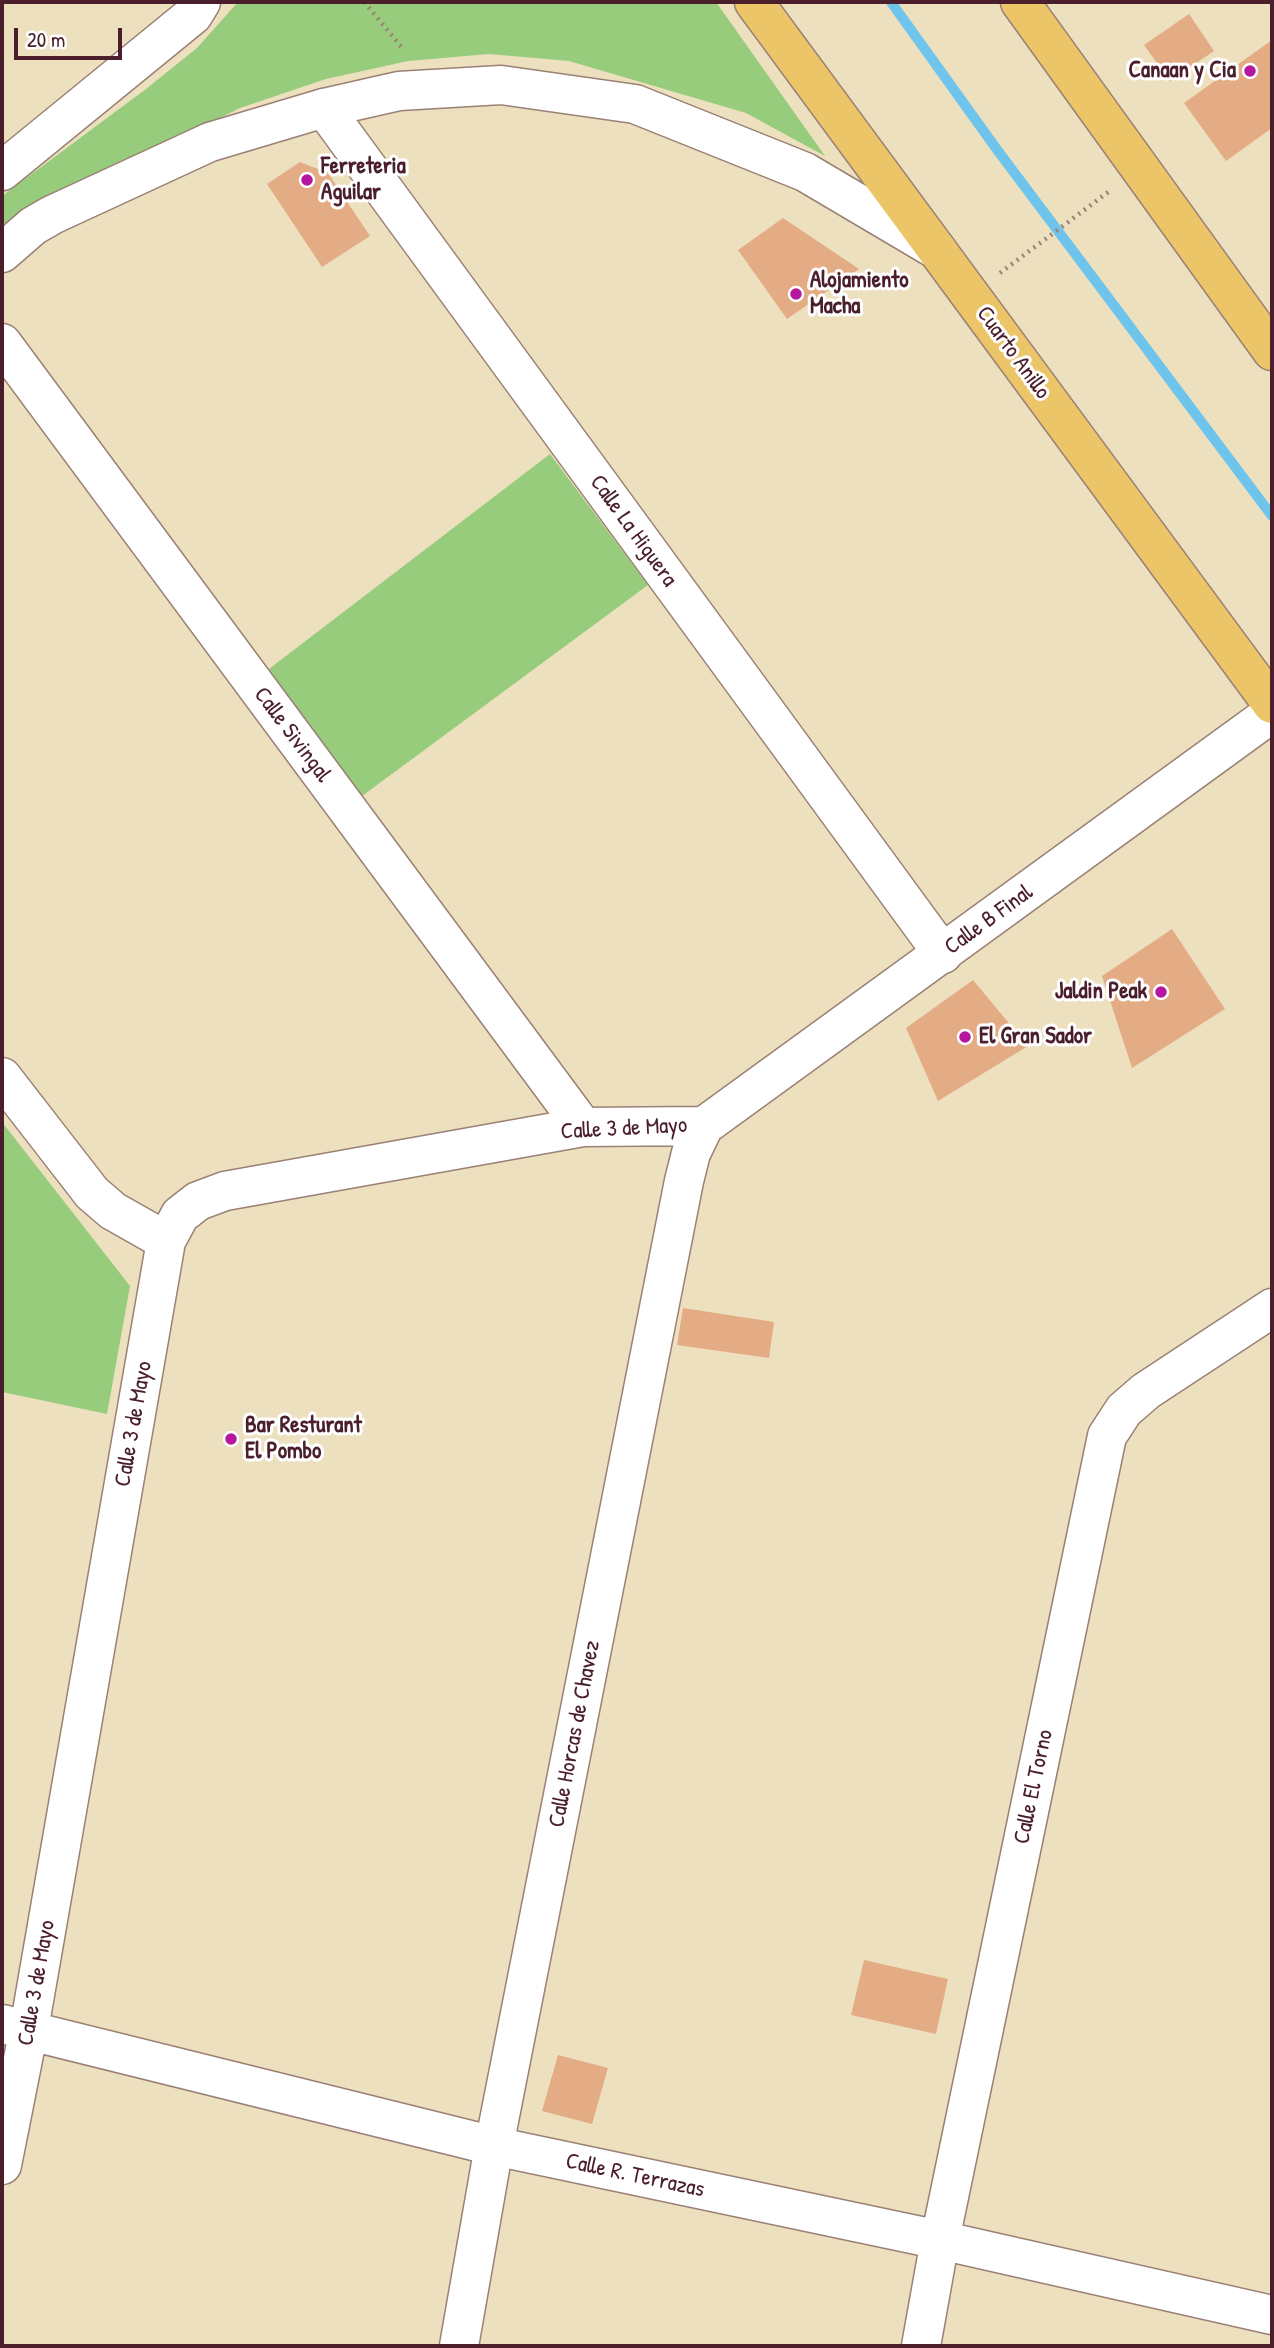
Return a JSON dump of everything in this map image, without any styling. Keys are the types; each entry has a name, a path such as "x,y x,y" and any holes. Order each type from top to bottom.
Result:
{"highway":[{"name":"Cuarto Anillo","path":"754,2 1272,704"},
{"path":"1020,2 1272,351"}],"street":[{"path":"2,171 193,15 201,2"},
{"path":"2,253 33,226 52,215 210,142 324,108 399,91 500,85 635,104 805,172 937,250"},
{"name":"Calle La Higuera","path":"324,108 943,954"},
{"name":"Calle Sivingal","path":"2,344 583,1127"},
{"name":"Calle B Final","path":"704,1126 1272,713"},
{"path":"2,1077 92,1193 113,1211 166,1241"},
{"name":"Calle 3 de Mayo","path":"2,2165 15,2026 166,1241 180,1215 198,1201 225,1191 583,1127 704,1126"},
{"name":"Calle Horcas de Chavez","path":"459,2346 494,2146 684,1181 691,1153 704,1126"},
{"name":"Calle El Torno","path":"921,2346 940,2240 1107,1436 1124,1410 1146,1391 1272,1308"},
{"name":"Calle R. Terrazas","path":"15,2026 494,2146 940,2240 1272,2315"}],"path":[{"path":"364,2 404,50"},
{"path":"1029,253 1139,168"}],"green space":[{"path":"238,2 716,2 825,156 746,113 569,61 489,54 408,61 326,79 240,108 2,225 2,196 197,48"},
{"path":"550,454 648,585 358,799 265,672"},
{"path":"2,1122 130,1286 107,1414 2,1392"}],"building":[{"path":"1189,14 1214,51 1170,81 1144,45"},
{"name":"Canaan y Cia","path":"1272,40 1272,128 1226,161 1184,103"},
{"path":"300,162 328,173 370,236 322,267 267,184"},
{"name":"Alojamiento Macha","path":"783,218 859,269 787,319 738,250"},
{"name":"Jaldin Peak","path":"1172,929 1225,1009 1132,1068 1102,976"},
{"name":"El Gran Sador","path":"973,980 1028,1046 938,1101 906,1028"},
{"path":"683,1308 774,1322 769,1358 677,1345"},
{"path":"864,1960 948,1979 936,2034 851,2015"},
{"path":"558,2055 608,2068 592,2124 542,2111"}],"waterway":[{"path":"891,2 998,151 1272,516"}],"place":[{"name":"Canaan y Cia","path":"1250,71"},
{"name":"Ferreteria Aguilar","path":"307,180"},
{"name":"Alojamiento Macha","path":"796,294"},
{"name":"Jaldin Peak","path":"1161,992"},
{"name":"El Gran Sador","path":"965,1037"},
{"name":"Bar Resturant El Pombo","path":"231,1439"}]}
